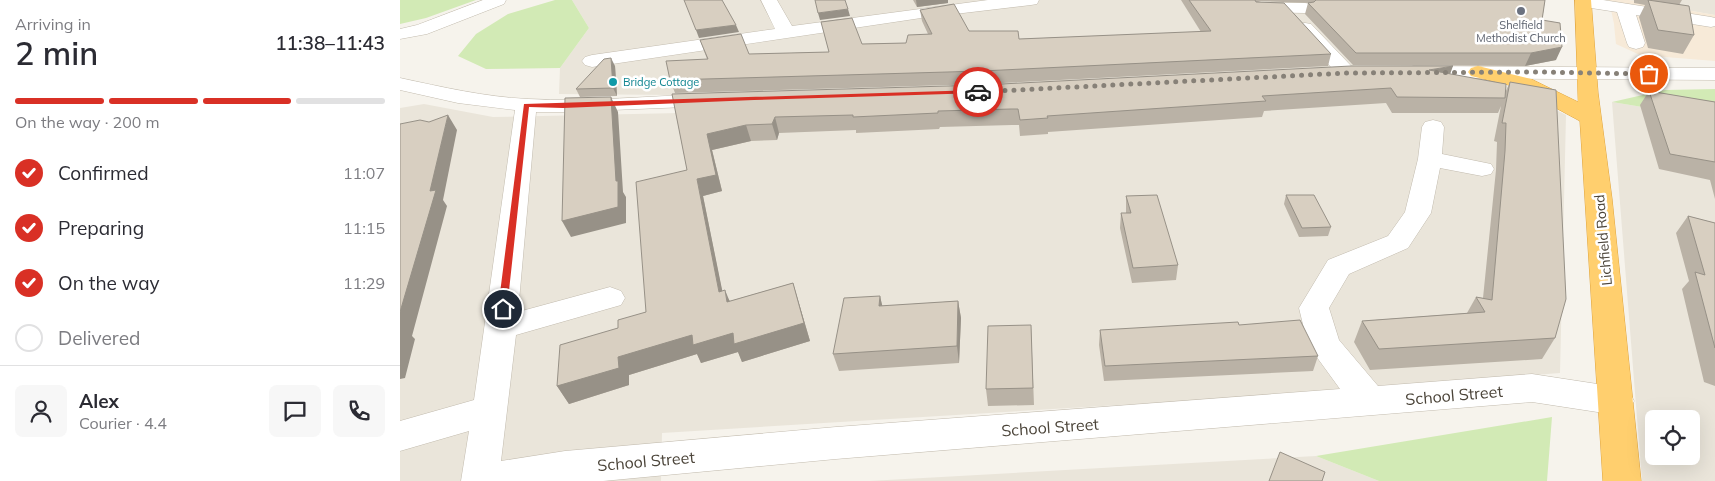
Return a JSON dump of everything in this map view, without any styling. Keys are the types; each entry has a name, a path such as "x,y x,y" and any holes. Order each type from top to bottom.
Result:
{"highway":[{"name":"Lichfield Road","path":"1584,1 1590,118 1617,401 1622,481"},
{"path":"1478,72 1524,84 1565,103 1590,118"}],"street":[{"path":"400,43 421,30 498,0"},
{"path":"769,0 786,33"},
{"path":"592,61 620,52 786,33 921,12 1031,0"},
{"path":"1584,1 1711,22"},
{"path":"1261,8 1296,8 1346,73"},
{"path":"1625,9 1636,42"},
{"path":"400,34 421,30"},
{"path":"1393,73 1588,72 1715,74"},
{"path":"401,82 453,105 563,106 735,99"},
{"path":"482,481 526,105"},
{"path":"1371,402 1324,345 1314,308 1338,267 1398,242 1418,213 1430,159 1433,127"},
{"path":"1430,159 1482,169"},
{"path":"501,328 610,298"},
{"name":"School Street","path":"482,481 566,468 836,443 1532,388 1617,401"},
{"path":"400,436 490,410"}],"shaded area":[{"path":"572,0 1399,0 1476,63 1373,68 1511,87 1566,115 1560,373 1168,402 662,433 661,481 400,481 400,108 424,104 493,117 725,112 744,92 674,95 559,94 560,68 589,28"},
{"path":"1609,0 1629,0 1715,15 1715,61 1640,55 1616,44"},
{"path":"1629,0 1715,0 1715,15"},
{"path":"1612,102 1715,119 1715,481 1642,481"},
{"path":"1316,456 1379,481 869,481"}],"green space":[{"path":"400,0 476,0 426,18 400,24"},
{"path":"555,0 572,0 589,28 560,68 486,69 458,56 476,34 508,14"},
{"path":"1715,89 1715,119 1612,102 1665,90"},
{"path":"1552,417 1547,481 1379,481 1316,456"}],"building":[{"path":"684,0 722,0 736,25 696,30"},
{"path":"815,0 845,0 848,9 818,13"},
{"path":"1189,0 1255,0 1256,2 1284,3 1331,54 982,71 670,80 666,61 708,59 700,40 741,34 749,54 829,52 821,22 852,18 862,44 906,43 908,35 932,34 920,10 954,4 969,31 1018,31 1019,39 1211,31"},
{"path":"1316,0 1545,0 1542,20 1560,23 1562,47 1531,53 1356,53 1308,3"},
{"path":"1648,0 1689,6 1694,35 1658,30"},
{"path":"611,58 613,88 576,89 604,59"},
{"path":"1351,66 1453,66 1429,70 1506,84 1505,98 1397,97 1391,88 1262,96 1266,101 1047,116 1048,118 1020,120 1018,109 938,111 938,113 853,117 853,115 775,117 772,124 746,125 707,134 716,175 697,179 719,292 725,290 727,302 793,283 804,323 734,344 733,333 693,345 692,335 618,357 619,368 557,386 560,345 618,328 618,320 646,312 636,182 687,170 672,94 982,85"},
{"path":"1510,82 1556,90 1566,299 1555,338 1379,349 1362,321 1485,312 1476,297 1492,300 1505,151 1506,123 1502,123"},
{"path":"1649,91 1715,102 1715,162 1670,154"},
{"path":"611,97 616,181 618,181 618,207 562,221 565,98"},
{"path":"448,115 430,191 436,190 400,312 400,124 420,120 429,122"},
{"path":"1157,195 1178,265 1133,268 1121,213 1131,213 1126,196"},
{"path":"1286,195 1314,195 1331,227 1302,228"},
{"path":"1688,216 1715,223 1715,348 1695,272 1705,275"},
{"path":"880,296 879,306 958,301 957,346 833,354 844,298"},
{"path":"1300,320 1318,356 1105,366 1100,330 1238,322 1239,325"},
{"path":"1031,325 1033,388 986,389 988,326"},
{"path":"1280,452 1325,472 1322,481 1269,481"}],"way so far":[{"path":"978,92 1346,73 1588,72 1649,74"}],"place":[{"name":"Shelfield Methodist Church","path":"1521,11"},
{"name":"Bridge Cottage","path":"613,82"}],"route":[{"path":"503,309 526,105 563,106 754,98 978,92"}]}
